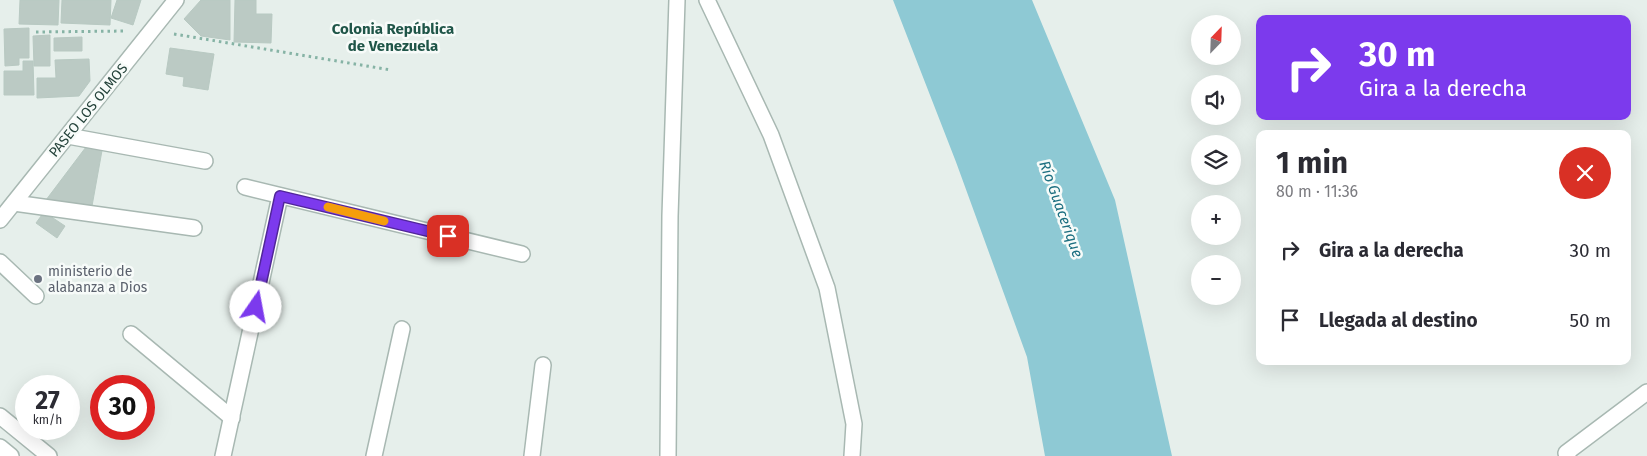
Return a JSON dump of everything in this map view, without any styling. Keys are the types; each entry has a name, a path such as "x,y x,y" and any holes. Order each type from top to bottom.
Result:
{"street":[{"name":"PASEO LOS OLMOS","path":"0,220 176,0"},
{"path":"668,456 670,216 676,0"},
{"path":"707,0 771,135 827,288 854,424 852,456"},
{"path":"68,136 205,161"},
{"path":"244,187 522,254"},
{"path":"223,456 280,196"},
{"path":"14,203 194,228"},
{"path":"0,262 36,296"},
{"path":"374,456 402,329"},
{"path":"131,334 232,418"},
{"path":"532,456 543,365"},
{"path":"1568,456 1566,453 1647,392"},
{"path":"0,416 49,456"},
{"path":"0,447 11,456"}],"path":[{"path":"36,32 152,30 391,70"}],"water":[{"name":"Río Guacerique","path":"893,0 1032,0 1115,200 1172,456 1045,456 1027,357 956,162"}],"building":[{"path":"20,0 59,0 58,25 19,24"},
{"path":"62,0 111,0 110,25 61,23"},
{"path":"117,0 141,0 133,25 111,18"},
{"path":"201,0 230,0 230,40 201,36 184,19"},
{"path":"235,0 256,0 256,14 272,14 271,43 234,42"},
{"path":"29,28 29,58 19,58 19,65 5,66 4,29"},
{"path":"50,35 50,66 34,66 33,36"},
{"path":"82,37 82,51 54,51 54,38"},
{"path":"170,48 214,54 208,90 183,86 184,77 166,74"},
{"path":"89,59 90,81 79,96 37,98 37,78 56,78 55,60"},
{"path":"23,61 33,61 34,95 4,95 4,71 23,71"},
{"path":"89,143 103,145 92,206 46,200"},
{"path":"44,212 65,226 57,238 36,223"}],"slow traffic":[{"path":"328,207 384,221"}],"place":[{"name":"ministerio de alabanza a Dios","path":"38,279"}],"district":[{"name":"Colonia República de Venezuela","path":"393,38"}],"route":[{"path":"256,307 280,196 448,236"}]}
